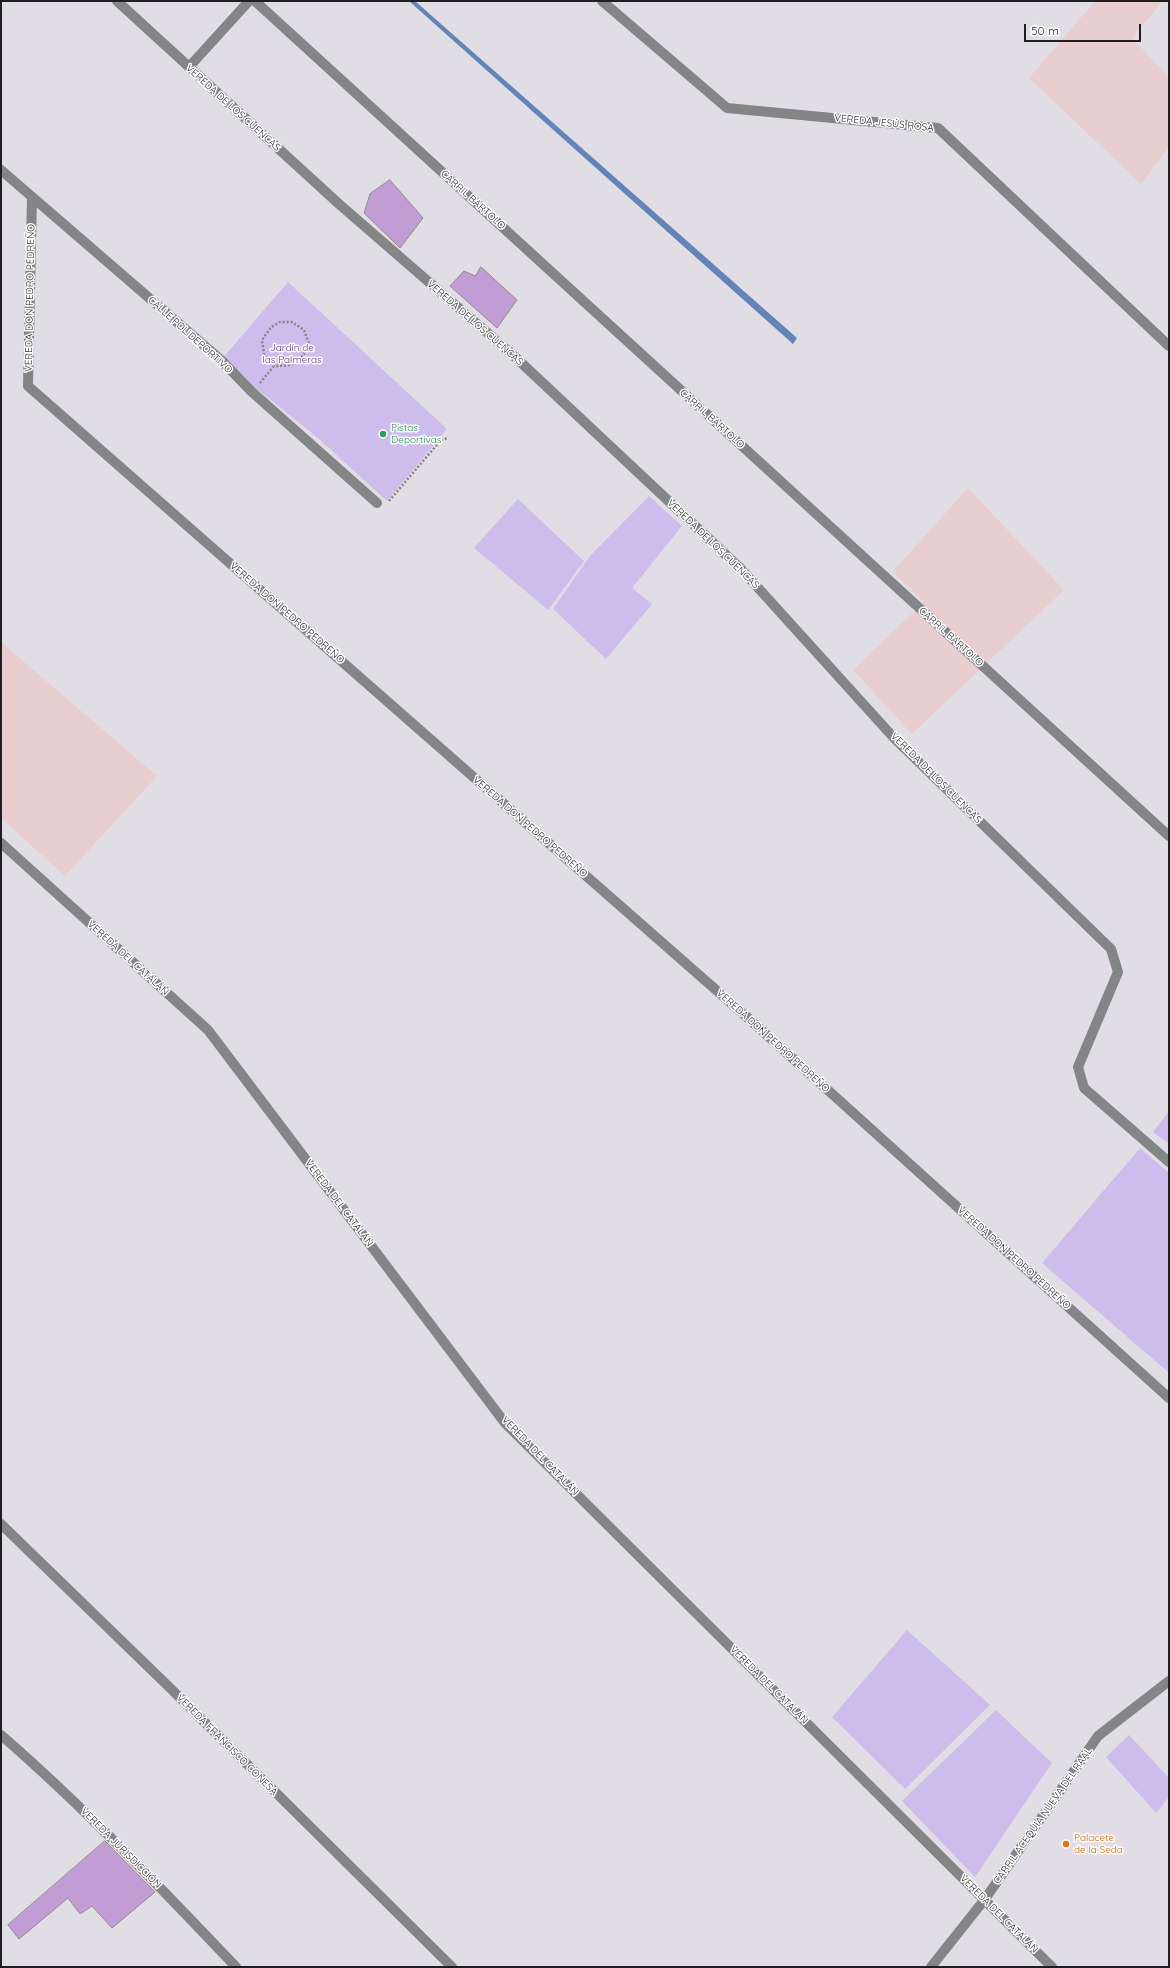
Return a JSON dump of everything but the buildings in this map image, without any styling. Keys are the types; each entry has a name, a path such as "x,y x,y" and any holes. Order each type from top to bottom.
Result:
{"street":[{"name":"VEREDA DE LOS CUENCAS","path":"117,1 339,204 511,353 741,569 894,738 1111,949 1118,972 1078,1067 1084,1088 1169,1162"},
{"path":"189,67 249,1"},
{"name":"CARRIL BARTOLO","path":"254,1 1169,836"},
{"name":"VEREDA JESÚS ROSA","path":"602,1 727,108 938,128 1169,346"},
{"name":"CALLE POLIDEPORTIVO","path":"1,170 220,360 252,392 377,503"},
{"name":"VEREDA DON PEDRO PEDREÑO","path":"32,197 28,386 748,1018 1169,1398"},
{"name":"VEREDA DEL CATALÁN","path":"1,843 208,1030 505,1423 1052,1967"},
{"name":"VEREDA FRANCISCO CONESA","path":"1,1524 165,1683 452,1967"},
{"name":"CARRIL ACEQUIA NUEVA DEL RAAL","path":"932,1967 985,1899 1098,1736 1169,1681"},
{"name":"VEREDA JURISDICCIÓN","path":"1,1735 44,1772 122,1849 236,1967"}],"path":[{"path":"252,392 274,366 289,366 302,359 309,344 304,330 292,322 280,322 271,327 262,340 264,354 274,366"},
{"path":"388,502 441,440 448,438"}],"shaded area":[{"path":"1095,1 1163,1 1132,38 1169,77 1169,147 1141,184 1029,78"},
{"path":"968,488 1064,590 912,734 853,670 924,602 893,571"},
{"path":"1,642 157,776 65,876 1,818"}],"green space":[{"name":"Jardín de las Palmeras","path":"288,282 447,429 387,501 318,438 221,360"},
{"path":"649,496 682,526 632,588 652,604 606,659 553,609 590,556"},
{"path":"518,499 584,561 548,610 474,548"},
{"path":"1169,1111 1169,1144 1153,1132"},
{"path":"1140,1148 1169,1173 1169,1373 1042,1263"},
{"path":"907,1630 990,1705 905,1789 832,1717"},
{"path":"996,1710 1052,1763 975,1877 902,1801"},
{"path":"1129,1735 1169,1778 1169,1797 1156,1813 1106,1757"}],"water":[{"path":"409,1 415,1 797,338 793,344"}],"place":[{"name":"Pistas Deportivas","path":"383,434"},
{"name":"Palacete de la Seda","path":"1066,1844"}]}
